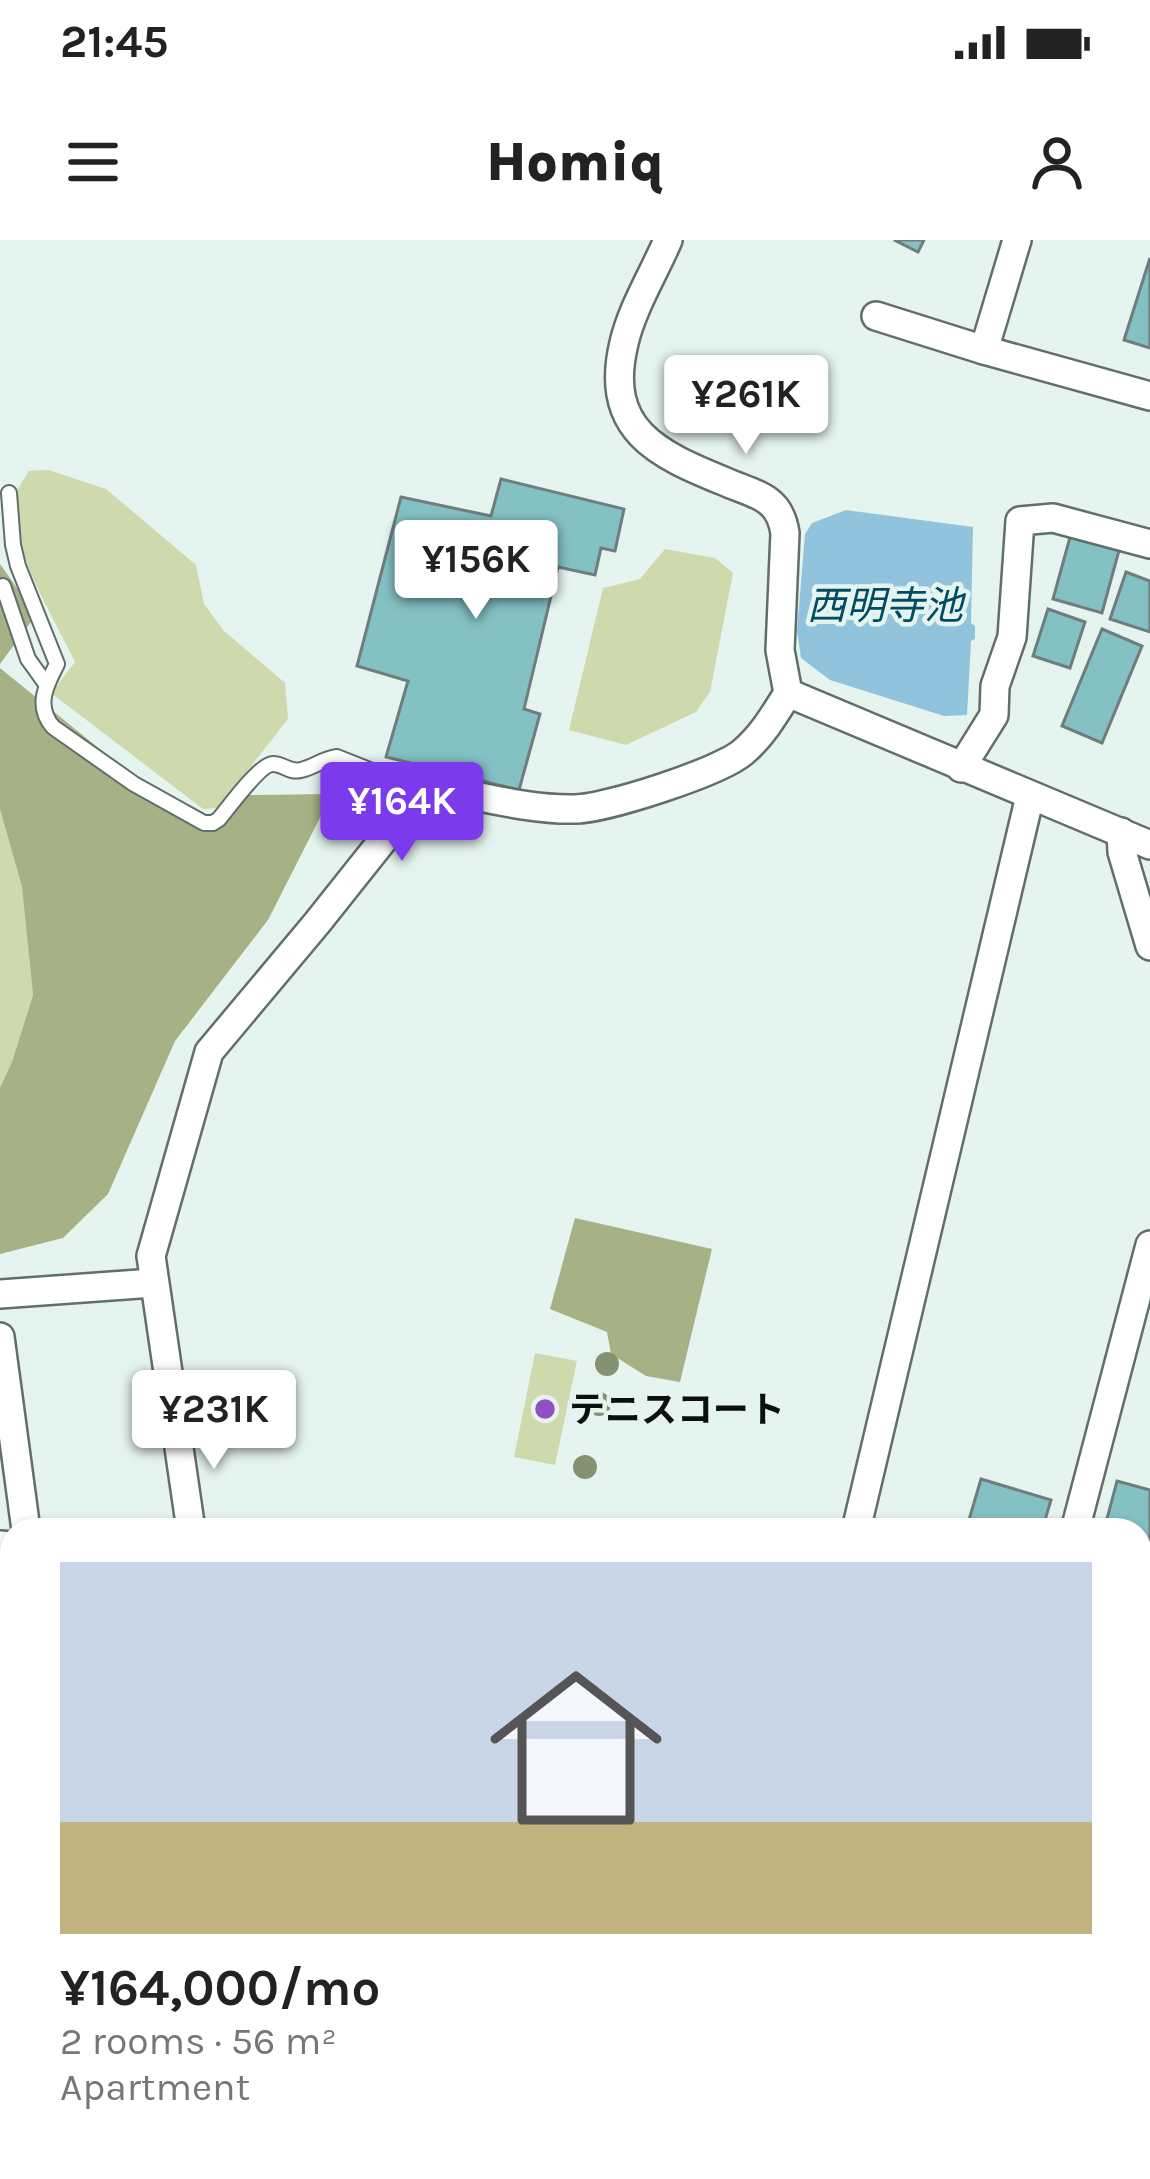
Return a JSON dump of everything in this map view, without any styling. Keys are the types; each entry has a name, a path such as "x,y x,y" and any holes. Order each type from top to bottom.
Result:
{"street":[{"path":"189,1518 151,1256 209,1052 422,791 435,788 578,809 616,802 740,755 771,722 788,693 780,650 782,518 771,502 650,446 626,412 621,396 625,338 668,240"},
{"path":"984,350 1017,240"},
{"path":"876,316 1150,397"},
{"path":"962,768 994,715 995,686 1012,637 1020,520 1053,518 1150,544"},
{"path":"788,693 1150,845"},
{"path":"859,1518 1030,796"},
{"path":"1120,832 1150,946"},
{"path":"1078,1518 1144,1292 1150,1245"},
{"path":"0,1294 154,1283"},
{"path":"0,1336 24,1518"}],"lane":[{"path":"9,493 18,566 57,664 46,684 42,708 53,727 134,784 204,823 219,819 263,767 274,764 293,772 337,757 422,791"},
{"path":"3,586 28,659 46,684"}],"green space":[{"path":"49,470 106,489 196,565 204,604 223,630 285,683 288,719 218,808 203,809 51,693 75,662 26,559 16,516 17,492 29,471"},
{"path":"665,549 715,558 733,573 710,692 696,712 626,745 569,730 603,588 640,579"},
{"path":"0,564 36,615 0,664"},
{"path":"0,668 192,824 246,795 332,794 268,920 175,1041 108,1194 63,1238 0,1254 0,1087 33,995 22,887 0,809"},
{"path":"0,809 22,887 33,995 0,1086"},
{"path":"575,1218 712,1249 680,1382 646,1376 611,1354 607,1332 550,1309"},
{"name":"テニスコート","path":"535,1353 577,1361 555,1465 514,1457"}],"water":[{"name":"西明寺池","path":"846,510 973,527 971,623 975,639 971,641 967,715 944,716 830,680 801,658 797,631 805,534 812,523"}],"building":[{"path":"894,240 924,240 918,252"},
{"path":"1150,258 1150,348 1124,340"},
{"path":"501,479 624,509 615,551 601,548 595,575 558,567 524,709 540,714 519,790 386,757 408,681 357,666 401,497 491,516"},
{"path":"1075,519 1124,532 1102,613 1053,599"},
{"path":"1126,572 1150,581 1150,632 1110,619"},
{"path":"1048,609 1085,622 1070,668 1033,656"},
{"path":"1102,629 1142,646 1102,743 1062,726"},
{"path":"981,1479 1051,1500 1046,1518 970,1518"},
{"path":"1117,1481 1150,1490 1150,1518 1107,1518"}],"place":[{"name":"テニスコート","path":"545,1409"}]}
